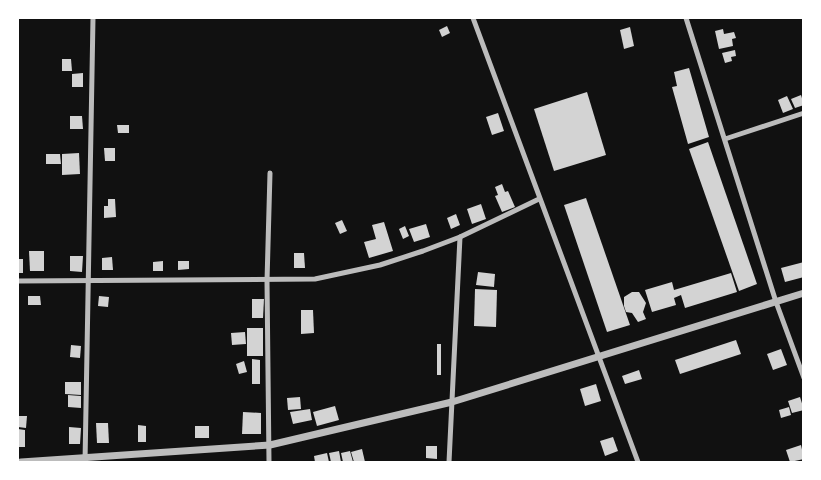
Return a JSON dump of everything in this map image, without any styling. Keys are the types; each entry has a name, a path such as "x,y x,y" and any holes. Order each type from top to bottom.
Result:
{"street":[{"path":"85,461 93,18"},
{"path":"473,18 638,462"},
{"path":"686,18 776,302 804,378"},
{"path":"725,139 804,113"},
{"path":"269,462 267,281 270,173"},
{"path":"18,281 267,281 315,279 344,274 423,251 460,237 539,199"},
{"path":"449,462 460,237"},
{"path":"21,462 85,461 270,444 452,402 804,294"}],"building":[{"path":"447,26 450,33 442,37 439,30"},
{"path":"630,27 634,46 624,49 620,30"},
{"path":"723,29 724,34 734,32 736,38 732,39 733,46 719,49 715,31"},
{"path":"735,50 736,56 731,57 732,61 725,63 722,53"},
{"path":"62,59 71,59 72,71 62,71"},
{"path":"689,68 709,137 688,144 672,87 677,86 674,72"},
{"path":"83,73 83,87 72,87 72,74"},
{"path":"587,92 606,155 554,171 534,109"},
{"path":"801,95 804,105 795,108 791,99"},
{"path":"787,96 793,109 783,113 778,100"},
{"path":"498,113 504,131 492,135 486,117"},
{"path":"70,116 82,116 83,129 70,129"},
{"path":"117,125 129,125 129,133 118,133"},
{"path":"708,142 757,284 739,291 689,149"},
{"path":"104,148 115,148 115,161 105,161"},
{"path":"79,153 80,174 62,175 62,154"},
{"path":"46,154 60,154 61,164 46,164"},
{"path":"502,184 505,192 508,191 515,207 502,212 495,196 498,195 495,187"},
{"path":"586,198 630,325 607,332 564,205"},
{"path":"108,199 115,199 116,217 104,218 104,206 108,206"},
{"path":"481,204 486,219 472,224 467,209"},
{"path":"456,214 460,225 451,229 447,218"},
{"path":"342,220 347,231 340,234 335,223"},
{"path":"384,222 393,251 369,258 364,242 376,239 372,225"},
{"path":"426,224 430,237 414,242 409,229"},
{"path":"405,226 409,236 403,239 399,229"},
{"path":"29,251 44,251 44,271 30,271"},
{"path":"294,253 304,253 305,268 294,268"},
{"path":"70,256 83,256 82,272 70,271"},
{"path":"112,257 113,270 102,270 102,258"},
{"path":"18,259 23,259 23,273 18,273"},
{"path":"163,261 163,271 153,271 153,262"},
{"path":"178,261 189,261 189,269 178,270"},
{"path":"804,262 804,277 785,282 781,268"},
{"path":"478,272 495,274 494,287 476,285"},
{"path":"731,273 737,292 685,308 681,295 674,298 676,305 652,312 645,290 672,282 674,290"},
{"path":"475,289 497,290 496,327 474,326"},
{"path":"632,292 639,292 646,303 643,312 646,319 638,322 632,313 626,312 624,306 624,297"},
{"path":"28,296 40,296 41,305 28,305"},
{"path":"99,296 109,297 108,307 98,306"},
{"path":"252,299 264,299 263,318 252,318"},
{"path":"301,310 313,310 314,333 301,334"},
{"path":"247,328 263,328 263,356 247,356"},
{"path":"245,332 246,344 232,345 231,333"},
{"path":"736,340 741,354 680,374 675,360"},
{"path":"437,344 441,344 441,375 437,375"},
{"path":"71,345 81,346 80,358 70,357"},
{"path":"781,349 787,365 773,370 767,354"},
{"path":"252,359 260,360 260,384 252,384"},
{"path":"244,361 247,372 239,374 236,364"},
{"path":"639,370 642,379 625,384 622,376"},
{"path":"65,382 81,382 81,395 65,394"},
{"path":"596,384 601,401 585,406 580,389"},
{"path":"68,395 81,396 81,408 68,407"},
{"path":"300,397 301,409 288,410 287,398"},
{"path":"800,397 804,410 792,413 788,401"},
{"path":"335,406 339,420 317,426 313,412"},
{"path":"789,407 791,415 781,418 779,410"},
{"path":"310,409 312,420 293,424 290,412"},
{"path":"243,412 261,413 261,434 242,434"},
{"path":"18,416 27,416 26,428 18,427"},
{"path":"96,423 108,423 109,443 97,443"},
{"path":"138,425 146,426 146,442 138,442"},
{"path":"195,426 209,426 209,438 195,438"},
{"path":"69,427 81,428 80,444 69,444"},
{"path":"18,429 25,430 25,447 18,447"},
{"path":"613,437 618,451 605,456 600,441"},
{"path":"801,445 804,459 790,462 786,450"},
{"path":"426,446 437,446 437,459 426,458"},
{"path":"362,449 365,462 354,462 351,452"},
{"path":"339,451 341,462 331,462 329,453"},
{"path":"350,451 353,462 343,462 341,453"},
{"path":"327,453 329,462 315,462 314,456"}]}
